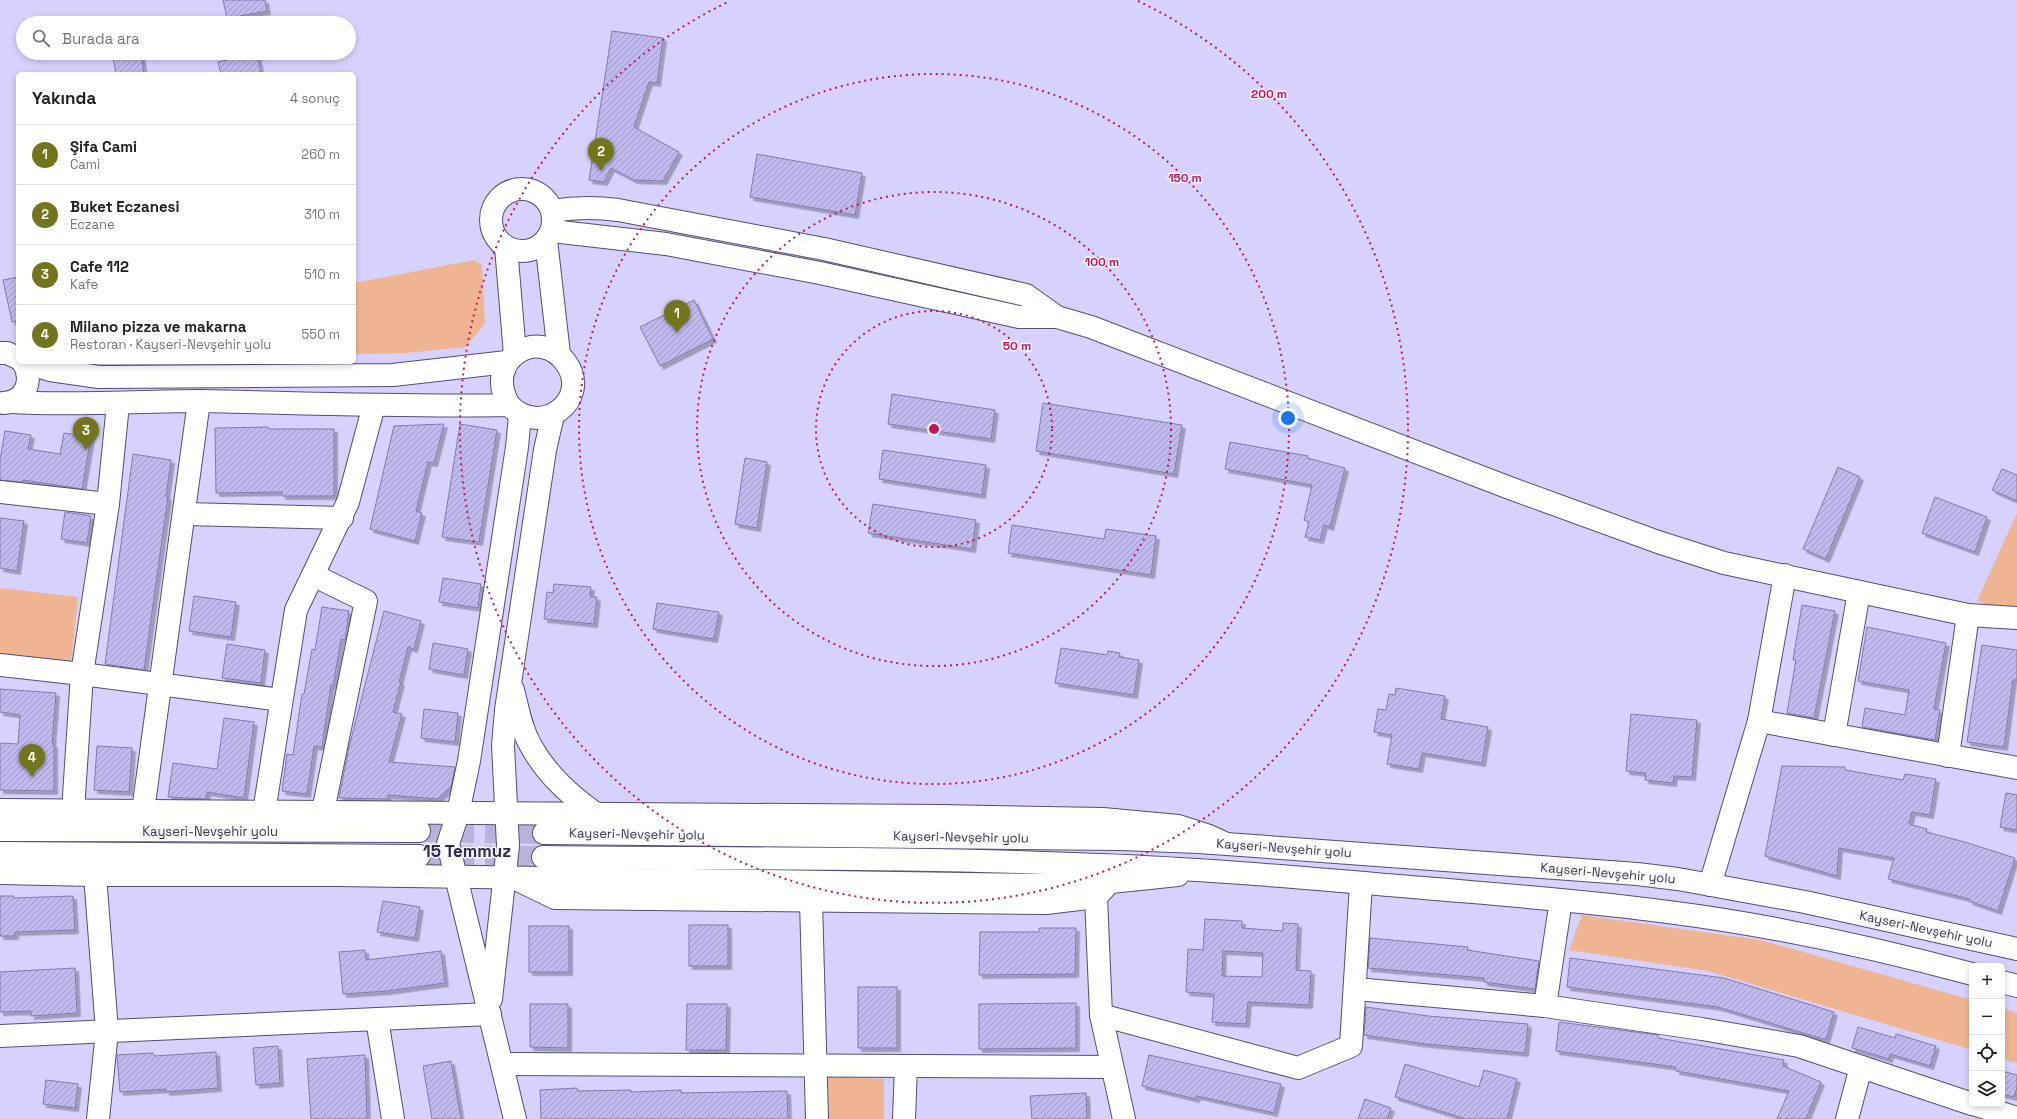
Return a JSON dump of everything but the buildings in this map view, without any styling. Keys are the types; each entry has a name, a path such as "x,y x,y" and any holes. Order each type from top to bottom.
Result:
{"main road":[{"path":"550,228 532,250 514,251 506,247 495,236 491,219 492,210 497,201 504,194 523,188 532,190 541,195 548,202 550,228 559,354"},
{"path":"550,228 666,244 820,272 1020,317 1056,317 1098,330 1470,473 1658,542 1724,563 1968,615 2017,618"},
{"path":"506,247 511,358"},
{"path":"5,403 118,404 199,401 374,405 514,410 536,419 553,415 562,408 569,398 572,387 572,374 567,363 559,354 549,349 537,346 525,348 511,358 502,373 501,384 503,395 514,410 517,447 477,716 458,813 448,844 455,878 515,1119"},
{"path":"0,353 7,353 16,357"},
{"path":"30,364 50,370 99,377 393,375 511,358"},
{"path":"5,403 18,399 28,386 27,370 24,364"},
{"path":"143,811 199,401"},
{"path":"73,811 82,674 108,504 118,404"},
{"path":"264,812 296,610 342,518 354,486 374,405"},
{"path":"490,1014 509,878 503,745 510,679 545,450 553,415"},
{"path":"0,492 108,504"},
{"path":"184,514 342,518"},
{"path":"313,575 366,601 323,811"},
{"path":"1710,885 1759,722 1785,575"},
{"path":"1834,735 1859,592"},
{"path":"1948,756 1968,615"},
{"path":"0,665 82,674 281,700"},
{"path":"510,679 530,745 545,768 561,787 596,814"},
{"path":"1759,722 2017,768"},
{"path":"0,810 940,816 1103,819 1178,826 1209,836 1225,844"},
{"name":"Kayseri-Nevşehir yolu","path":"0,830 419,831"},
{"name":"Kayseri-Nevşehir yolu","path":"544,833 1120,839 1225,844 1588,869 1637,874 1710,885 1805,902 2017,948"},
{"name":"Kayseri-Nevşehir yolu","path":"0,853 419,856"},
{"name":"Kayseri-Nevşehir yolu","path":"544,857 938,861 1100,865 1220,872 1361,883 1561,900 1666,912 1758,926 1922,961 1969,973"},
{"path":"509,878 555,898 1046,903 1103,889 1220,872"},
{"path":"0,873 95,875 337,875 455,878 1036,885 1103,889"},
{"path":"95,875 107,1031 98,1119"},
{"path":"1101,1015 1298,1068 1351,1046 1356,989 1361,883"},
{"path":"1103,889 1101,1015 1111,1067 1124,1119"},
{"path":"1545,1006 1561,900"},
{"path":"811,901 817,1119"},
{"path":"2005,983 2017,986"},
{"path":"1356,989 1545,1006 1702,1029 1799,1046 1969,1103"},
{"path":"0,1036 490,1014"},
{"path":"377,1019 393,1119"},
{"path":"502,1064 1111,1067"},
{"path":"904,1119 906,1066"},
{"path":"1847,1119 1861,1067"},
{"path":"1982,1107 2017,1118"}],"shaded area":[{"path":"474,260 482,265 485,323 466,347 406,353 356,354 356,283"},
{"path":"2017,513 2017,607 1994,607 1977,601"},
{"path":"0,588 78,597 71,664 0,656"},
{"path":"1582,915 1761,940 1969,999 1969,1049 1708,971 1569,950"},
{"path":"2005,1009 2017,1013 2017,1063 2005,1060"},
{"path":"826,1076 884,1079 884,1119 826,1119"}],"tunnel":[{"path":"419,831 544,833"},
{"path":"419,856 543,857"}],"place":[{"name":"Buket Eczanesi","path":"601,171"},
{"name":"Şifa Cami","path":"677,333"},
{"name":"Cafe 112","path":"86,450"},
{"name":"Milano pizza ve makarna","path":"32,777"}],"district":[{"name":"15 Temmuz","path":"467,851"}]}
